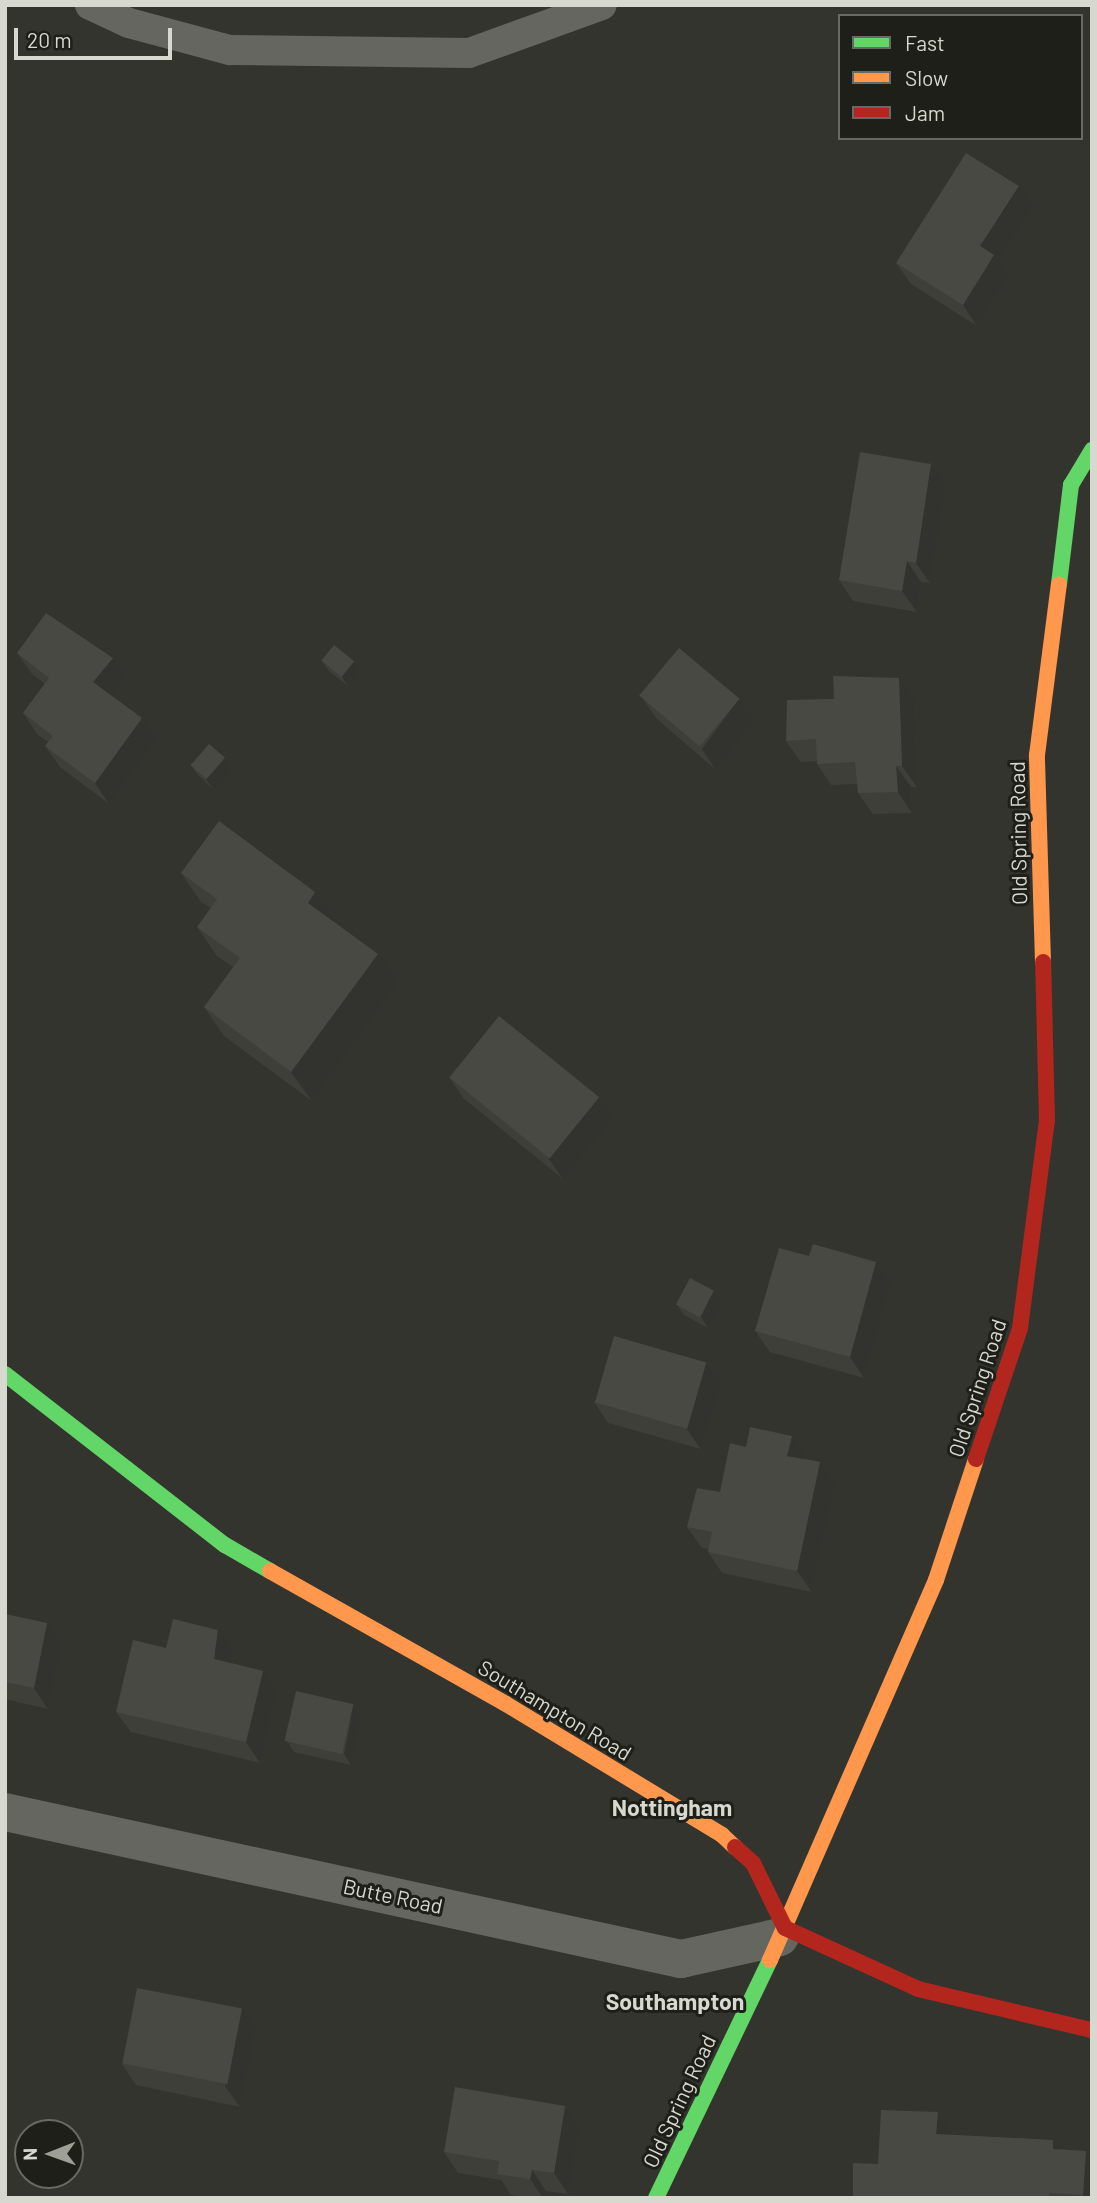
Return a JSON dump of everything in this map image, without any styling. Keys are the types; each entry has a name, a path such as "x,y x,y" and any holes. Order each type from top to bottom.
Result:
{"street":[{"name":"Old Spring Road","path":"656,2198 783,1932 936,1580 1020,1328 1046,1121 1037,755 1071,485 1092,450"},
{"name":"Southampton Road","path":"5,1374 225,1545 506,1704 722,1835 753,1863 783,1932"},
{"name":"Butte Road","path":"5,1812 681,1959 783,1932"},
{"path":"783,1932 918,1989 1092,2030"}],"lane":[{"path":"90,5 129,23 230,50 456,53 469,53 602,5"}],"building":[{"path":"966,153 1019,186 980,246 994,255 963,305 896,263"},
{"path":"860,452 931,464 916,563 907,561 902,591 839,580"},
{"path":"46,613 113,658 93,682 142,718 95,783 45,746 53,736 23,713 49,678 17,653"},
{"path":"334,645 354,661 342,677 321,661"},
{"path":"679,648 740,699 700,746 639,695"},
{"path":"833,676 899,678 902,766 896,766 898,792 858,793 855,762 817,764 816,739 786,741 787,700 834,699"},
{"path":"209,744 225,758 206,779 191,765"},
{"path":"219,821 315,892 308,903 378,954 291,1072 204,1007 240,958 197,927 217,899 181,873"},
{"path":"499,1016 599,1097 550,1159 449,1077"},
{"path":"813,1244 876,1262 850,1357 755,1331 779,1248 809,1256"},
{"path":"690,1278 714,1291 700,1317 676,1304"},
{"path":"614,1336 706,1362 687,1429 595,1402"},
{"path":"750,1427 792,1436 787,1456 820,1462 797,1571 708,1552 712,1532 687,1527 697,1488 720,1492 730,1443 746,1447"},
{"path":"5,1614 47,1623 34,1688 5,1682"},
{"path":"173,1619 218,1630 214,1659 263,1671 246,1742 116,1712 133,1640 166,1648"},
{"path":"296,1691 353,1704 342,1754 285,1741"},
{"path":"137,1988 242,2008 227,2084 122,2064"},
{"path":"455,2087 565,2106 554,2173 532,2170 530,2179 497,2174 499,2161 444,2152"},
{"path":"881,2110 938,2112 936,2134 1053,2140 1053,2149 1086,2151 1083,2195 1049,2193 1049,2198 853,2198 853,2163 878,2164"}],"traffic: fast":[{"path":"1059,584 1071,485 1092,450"},
{"path":"5,1374 225,1545 270,1571"},
{"path":"656,2198 770,1960"}],"traffic: slow":[{"path":"1043,962 1037,755 1059,584"},
{"path":"770,1960 936,1580 976,1459"},
{"path":"270,1571 506,1704 722,1835 735,1847"}],"traffic: jam":[{"path":"976,1459 1020,1328 1047,1121 1043,962"},
{"path":"735,1847 753,1863 785,1928 918,1989 1092,2030"}],"district":[{"name":"Nottingham","path":"672,1807"},
{"name":"Southampton","path":"675,2001"}]}
